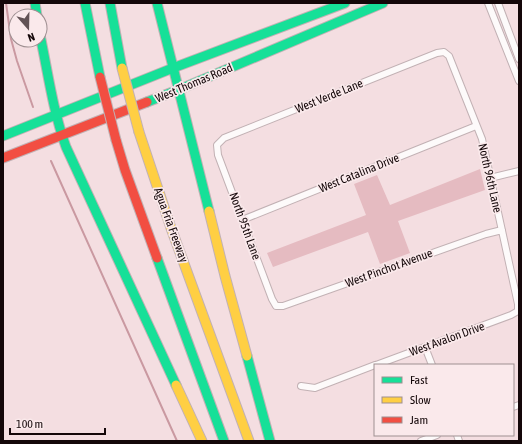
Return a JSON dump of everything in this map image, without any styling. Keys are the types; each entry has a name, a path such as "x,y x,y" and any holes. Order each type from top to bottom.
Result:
{"main road":[{"name":"Agua Fria Freeway","path":"85,3 108,113 116,140 224,441"},
{"name":"Agua Fria Freeway","path":"110,3 122,68 139,132 171,228 249,441"},
{"path":"157,3 225,276 270,441"},
{"name":"West Thomas Road","path":"3,136 173,68 345,3"},
{"name":"West Thomas Road","path":"3,158 178,90 383,3"},
{"path":"42,48 55,115 62,136 202,441"}],"street":[{"path":"488,3 519,79"},
{"path":"498,3 519,59"},
{"name":"North 96th Lane","path":"444,52 449,56 482,139 518,304 518,311"},
{"name":"West Verde Lane","path":"217,145 224,138 436,53 444,52"},
{"name":"West Catalina Drive","path":"242,220 476,126"},
{"name":"North 95th Lane","path":"217,145 218,155 272,299 276,306"},
{"path":"490,178 519,171"},
{"name":"West Pinchot Avenue","path":"276,306 283,306 486,234 502,230"},
{"name":"West Avalon Drive","path":"379,364 511,315 518,311"},
{"path":"425,347 432,364"},
{"name":"West Avalon Drive","path":"301,386 315,388 374,366"},
{"path":"420,441 434,436"}],"shaded area":[{"path":"480,169 485,190 398,221 410,253 380,264 368,232 273,267 267,253 366,215 354,184 377,175 390,205"}],"waterway":[{"path":"6,3 11,39 33,107"},
{"path":"51,161 177,441"}],"traffic: fast":[{"path":"35,3 36,8"},
{"path":"85,3 100,77"},
{"path":"110,3 122,68"},
{"path":"157,3 209,211"},
{"path":"3,136 173,68 345,3"},
{"path":"147,102 383,3"},
{"path":"43,48 54,106 66,147 176,385"},
{"path":"157,258 224,441"},
{"path":"247,356 270,441"}],"traffic: slow":[{"path":"122,68 139,132"},
{"path":"139,132 171,228 249,441"},
{"path":"209,211 247,356"},
{"path":"176,385 202,441"}],"traffic: jam":[{"path":"100,77 116,140"},
{"path":"3,158 147,102"},
{"path":"116,140 125,170 157,258"}]}
